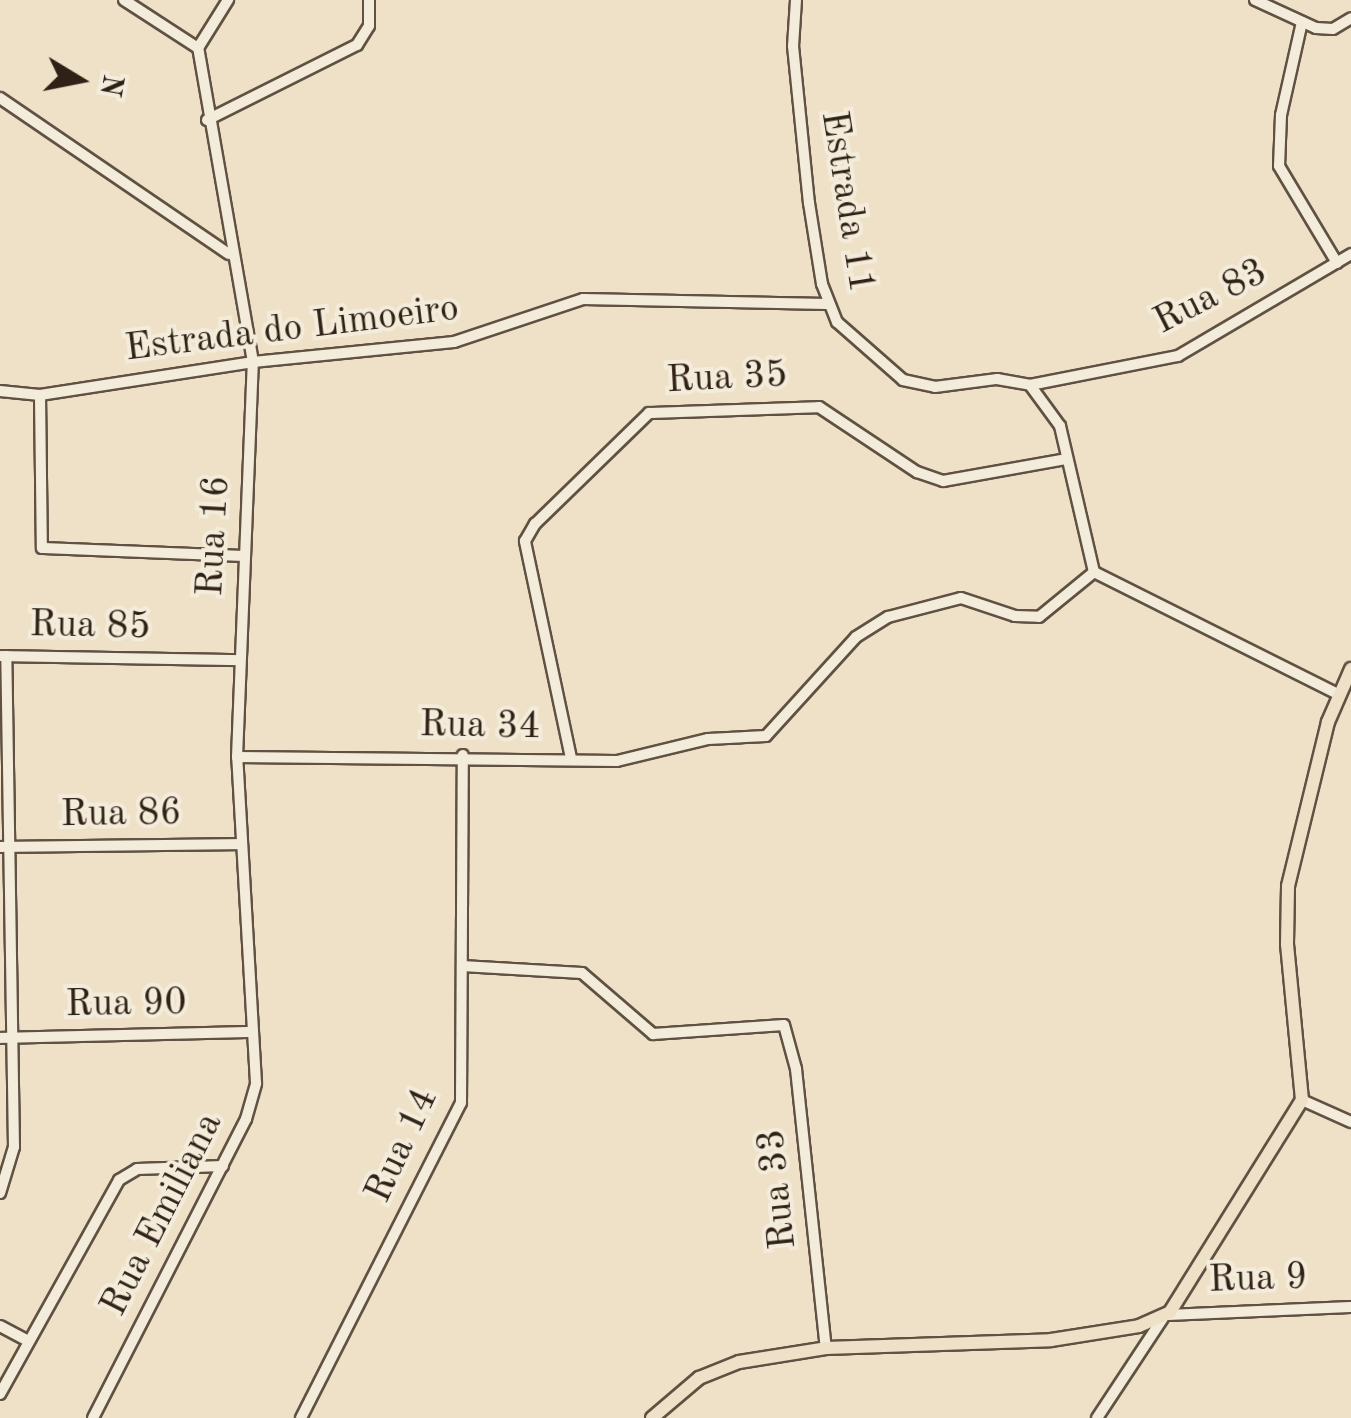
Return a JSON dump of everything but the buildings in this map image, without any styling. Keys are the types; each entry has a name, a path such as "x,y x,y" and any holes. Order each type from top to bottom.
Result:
{"main road":[{"path":"652,1418 719,1368 826,1348 1051,1340 1165,1317 1302,1100 1287,944 1288,886 1336,693 1351,669"}],"street":[{"path":"124,0 198,48 228,0"},
{"path":"207,120 357,45 369,26 369,0"},
{"name":"Estrada 11","path":"796,0 794,46 809,203 827,304 848,336 903,380 935,387 997,379 1030,385"},
{"path":"1255,0 1325,29 1351,18"},
{"path":"1302,22 1282,115 1278,166 1336,263"},
{"name":"Rua 16","path":"198,48 230,254 253,362 237,756 253,1032"},
{"path":"0,98 230,254"},
{"name":"Rua 83","path":"1030,385 1178,356 1351,254"},
{"name":"Estrada do Limoeiro","path":"0,391 40,395 253,362 454,342 583,299 827,304"},
{"path":"1030,385 1052,409 1094,572 1336,693"},
{"path":"40,395 42,548 245,556"},
{"name":"Rua 35","path":"571,758 525,542 534,524 649,413 819,408 917,472 943,481 1066,459"},
{"name":"Rua 34","path":"237,756 642,758 719,738 774,732 856,637 904,610 961,598 1028,619 1068,599 1094,572"},
{"path":"0,1192 5,1170 3,656"},
{"name":"Rua 85","path":"3,656 240,660"},
{"name":"Rua 14","path":"302,1418 462,1103 463,756"},
{"name":"Rua 86","path":"6,846 242,844"},
{"name":"Rua 33","path":"462,966 582,973 654,1034 784,1026 796,1069 826,1348"},
{"name":"Rua 90","path":"5,1038 253,1032"},
{"name":"Rua Emiliana","path":"93,1418 223,1166 254,1096 253,1032"},
{"path":"1302,1100 1351,1122"},
{"path":"0,1394 112,1190 137,1169 223,1166"},
{"name":"Rua 9","path":"1165,1317 1351,1307"},
{"path":"1097,1418 1165,1317"},
{"path":"0,1326 28,1341"}]}
